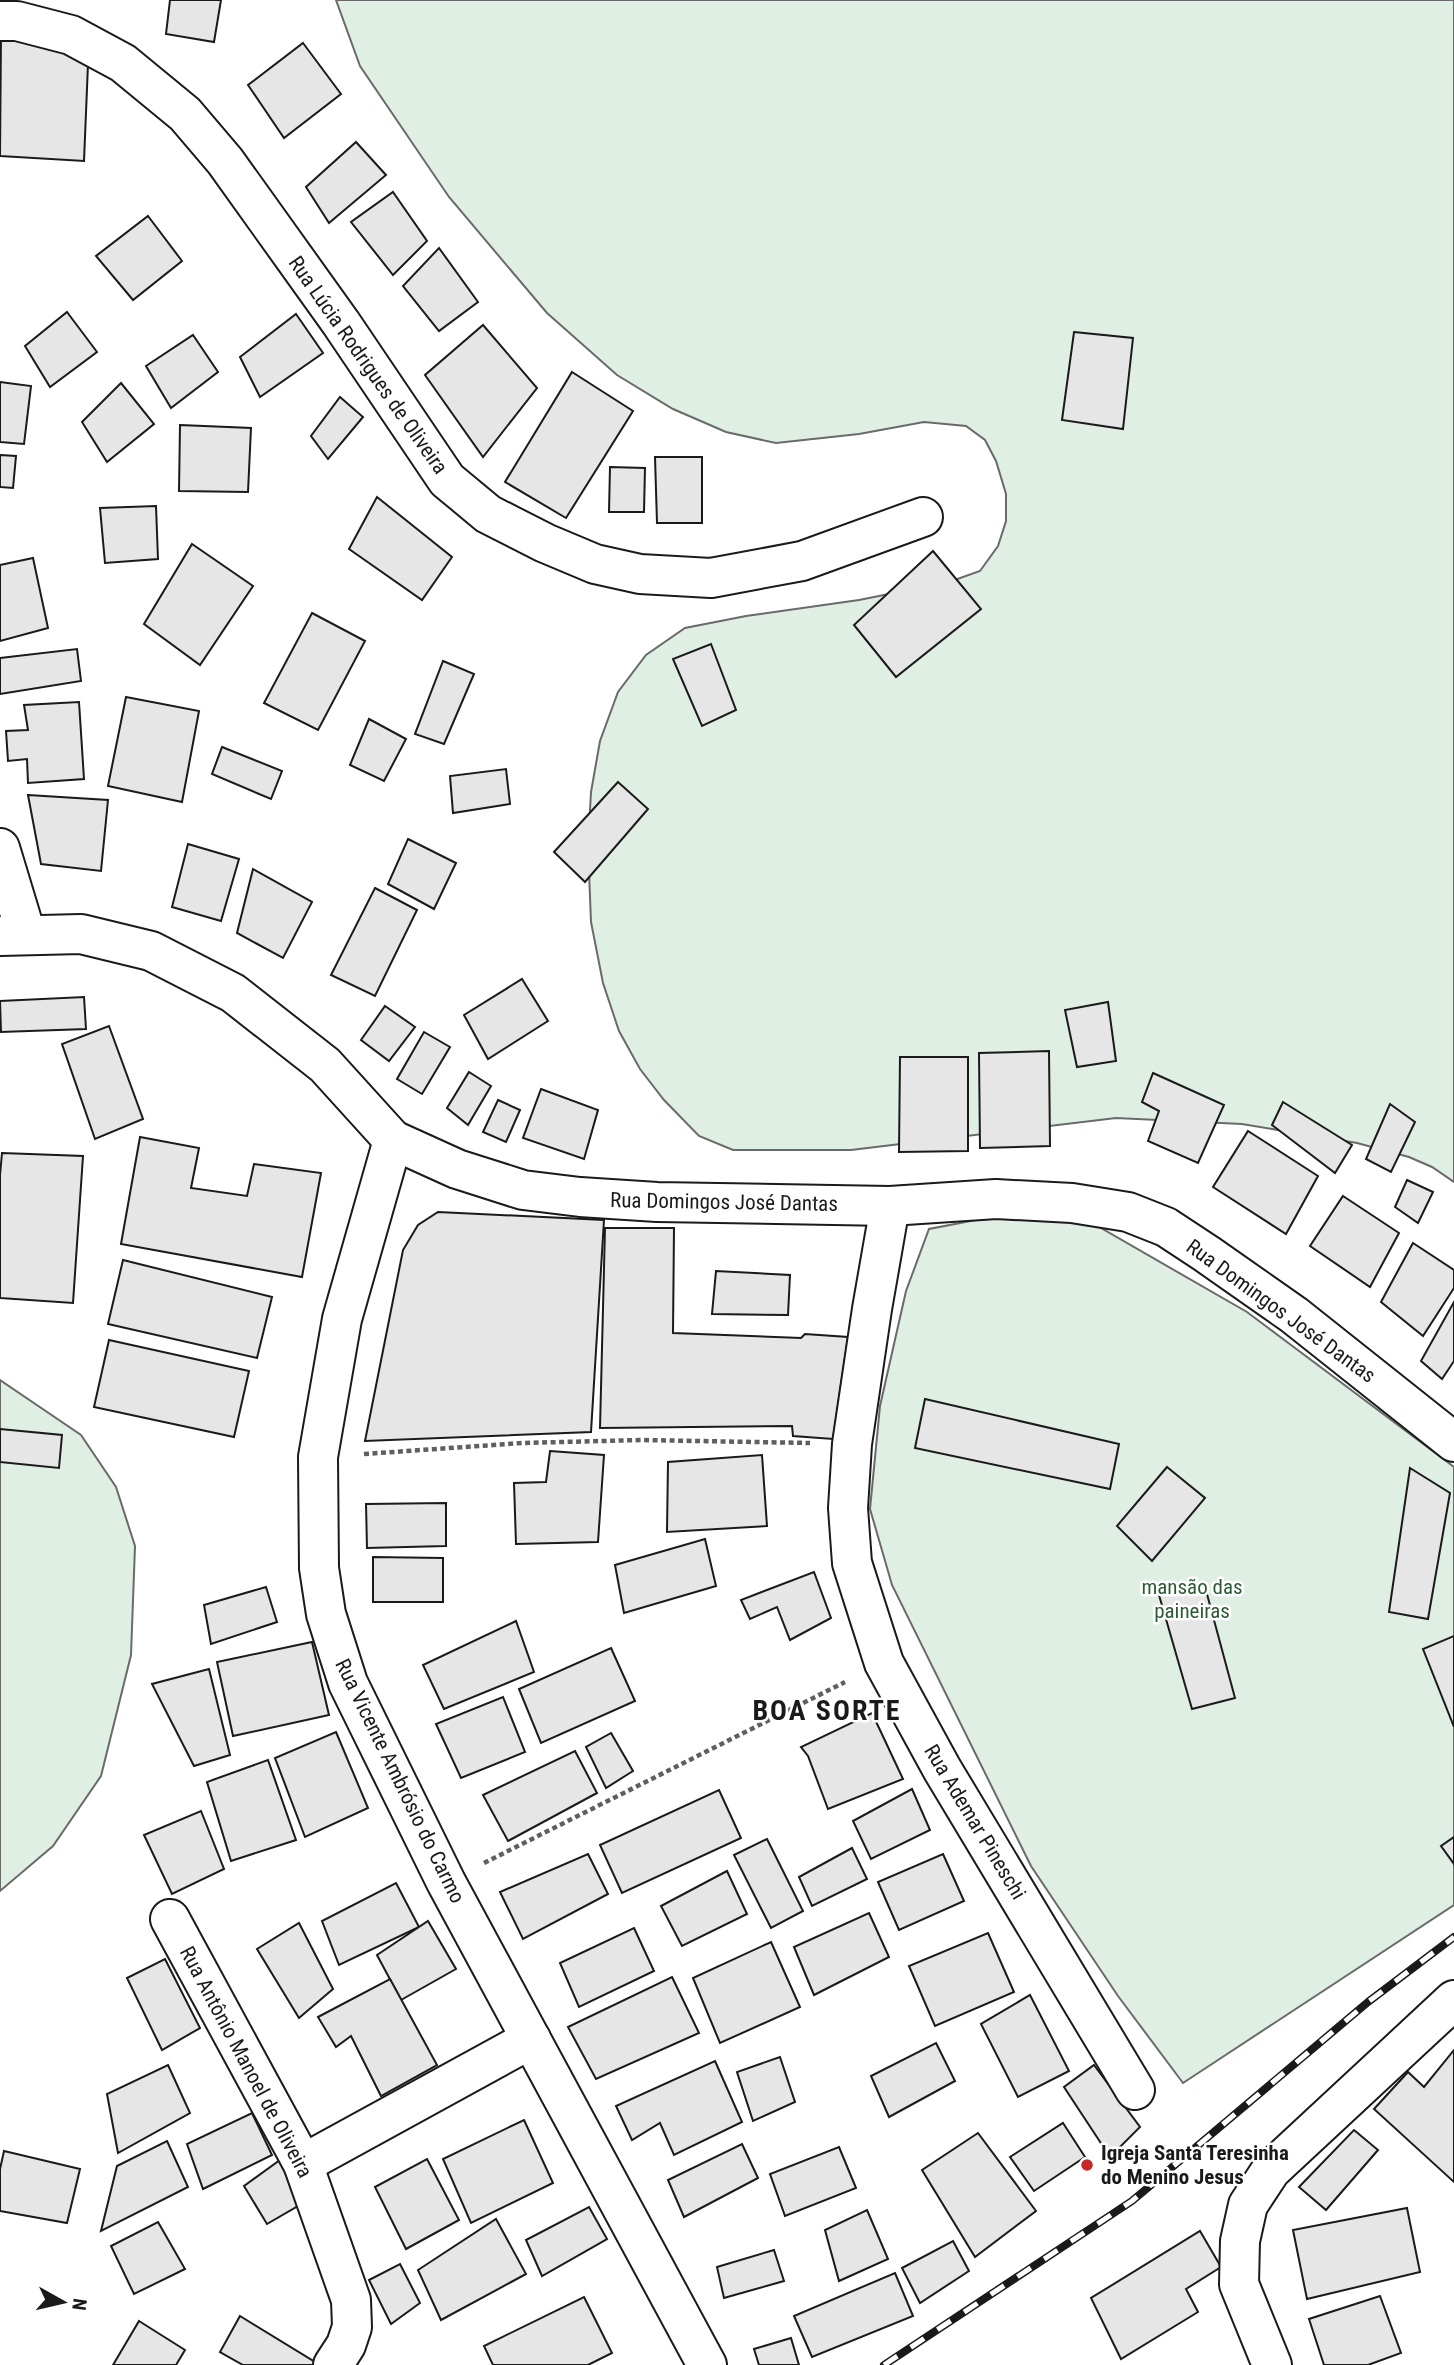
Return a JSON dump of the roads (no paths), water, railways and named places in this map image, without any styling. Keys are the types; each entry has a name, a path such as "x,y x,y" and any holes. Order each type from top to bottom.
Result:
{"street":[{"name":"Rua Lúcia Rodrigues de Oliveira","path":"0,21 17,21 71,35 123,63 185,114 225,161 341,323 447,480 488,514 545,543 595,564 640,573 711,578 802,562 923,517"},
{"path":"0,848 13,935"},
{"name":"Rua Domingos José Dantas","path":"13,935 81,933 151,951 233,993 325,1065 393,1140 457,1169 534,1192 580,1198 657,1202 890,1206 996,1199 1072,1203 1128,1212 1166,1227 1294,1315 1454,1442"},
{"name":"Rua Vicente Ambrósio do Carmo","path":"393,1140 342,1319 317,1457 319,1567 326,1614 348,1683 446,1882 707,2365"},
{"name":"Rua Ademar Pineschi","path":"890,1206 852,1444 848,1508 852,1563 884,1663 942,1769 1135,2091"},
{"name":"Rua Antônio Manoel de Oliveira","path":"170,1919 303,2164 351,2300 352,2326 346,2345 333,2365"},
{"path":"1272,2365 1239,2284 1240,2241 1248,2205 1271,2170 1454,2000"},
{"path":"303,2164 531,2039"}],"railway":[{"path":"884,2365 1132,2201 1368,2002 1454,1937"}],"place":[{"name":"Igreja Santa Teresinha do Menino Jesus","path":"1087,2165"}],"district":[{"name":"BOA SORTE","path":"827,1710"}],"park label":[{"name":"mansão das paineiras","path":"1192,1599"}]}
